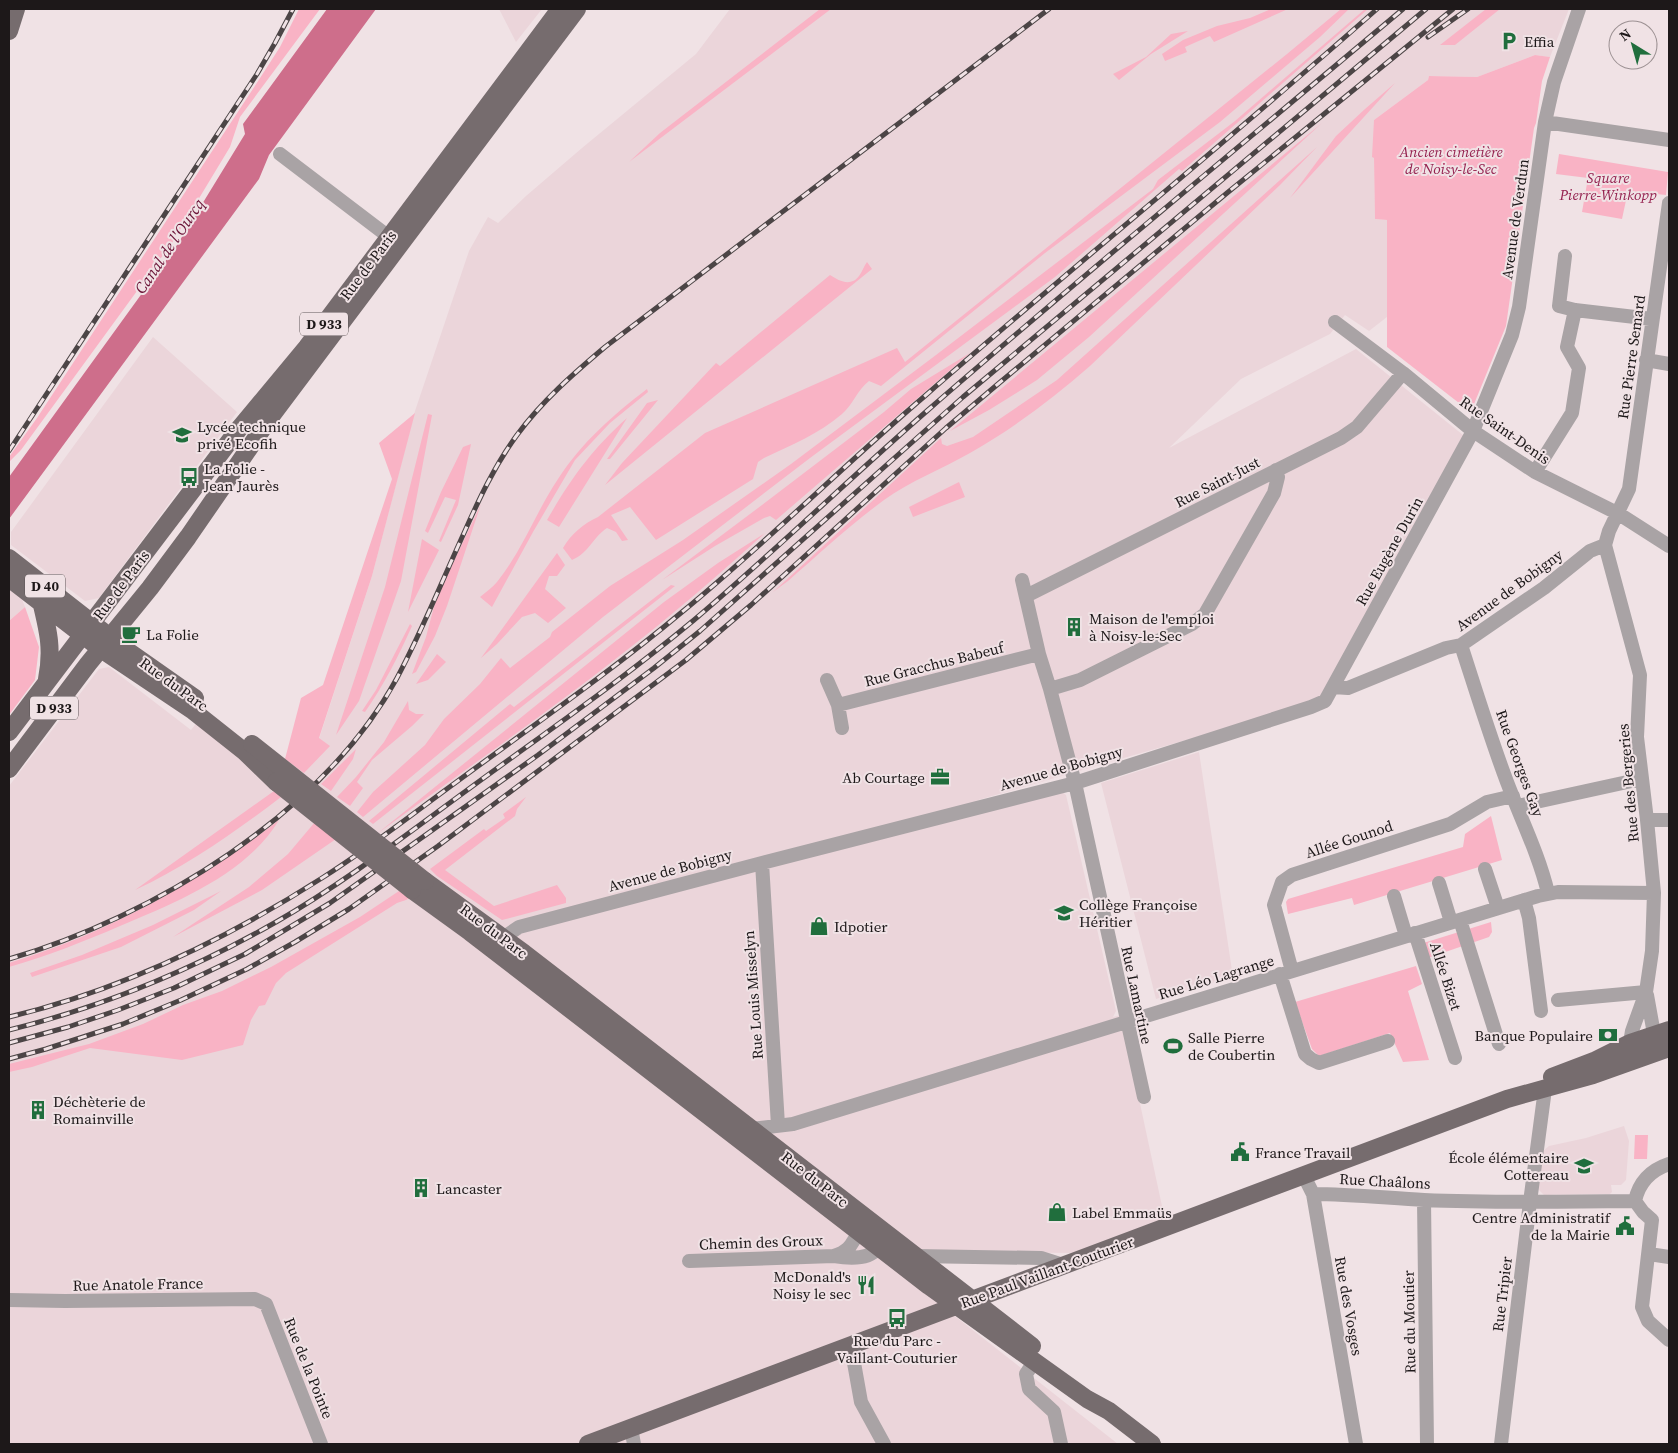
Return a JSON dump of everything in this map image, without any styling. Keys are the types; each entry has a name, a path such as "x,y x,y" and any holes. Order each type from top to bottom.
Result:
{"main road":[{"path":"9,31 16,9"},
{"name":"Rue de Paris","path":"9,732 238,430 307,347 560,9"},
{"name":"Rue de Paris","path":"106,643 188,537 272,415 577,9"},
{"name":"D 40","path":"9,558 87,629"},
{"name":"D 40","path":"9,578 106,643"},
{"path":"41,601 50,644 50,661 46,682"},
{"name":"Rue du Parc","path":"106,643 128,650 193,696 248,748 425,881 475,926 856,1238 878,1248 963,1303 1095,1395 1109,1411"},
{"name":"D 933","path":"9,769 106,643"},
{"name":"Rue du Parc","path":"498,944 751,1129 878,1226 916,1256 963,1303 1034,1362 1087,1400 1109,1411 1152,1444"},
{"name":"Rue Paul Vaillant-Couturier","path":"588,1444 632,1436 851,1346 963,1303 1066,1266 1303,1174 1507,1099 1545,1089 1633,1052 1662,1032"},
{"name":"Rue Paul Vaillant-Couturier","path":"1633,1052 1663,1050"},
{"name":"Rue Paul Vaillant-Couturier","path":"1507,1099 1535,1083 1594,1068"}],"street":[{"name":"Avenue de Verdun","path":"1473,431 1512,335 1519,307 1545,122 1554,82 1579,9"},
{"path":"1545,122 1669,140"},
{"path":"280,154 389,237"},
{"name":"Rue Pierre Semard","path":"1605,545 1609,531 1629,489 1669,203"},
{"path":"1565,256 1559,306 1574,310 1652,319"},
{"path":"1535,472 1572,413 1579,368 1567,347 1574,310"},
{"name":"Rue Saint-Denis","path":"1335,322 1403,373 1473,431 1535,472 1618,514 1669,546"},
{"path":"1646,360 1669,364"},
{"name":"Rue Saint-Just","path":"1026,596 1341,438 1358,427 1403,373"},
{"name":"Rue Eugène Durin","path":"1333,687 1473,431"},
{"path":"1050,688 1080,680 1192,624 1205,614 1274,493 1278,478 1276,470"},
{"name":"Avenue de Bobigny","path":"498,944 519,927 1075,783 1311,707 1325,701 1333,687 1348,688 1446,648 1461,645 1544,588 1590,552 1605,545"},
{"name":"Rue des Bergeries","path":"1605,545 1640,675 1637,737 1654,893 1652,951 1646,992 1632,1031 1633,1052"},
{"path":"1022,580 1038,654 1050,688 1075,783"},
{"name":"Rue Georges Gay","path":"1461,645 1548,893"},
{"name":"Rue Gracchus Babeuf","path":"838,705 1038,654"},
{"path":"827,680 838,705 842,728"},
{"path":"1516,801 1641,779"},
{"name":"Rue Lamartine","path":"1075,783 1144,1097"},
{"name":"Allée Gounod","path":"1286,973 1274,904 1282,882 1292,875 1450,824 1487,802 1516,801"},
{"path":"1647,820 1669,820"},
{"name":"Rue Louis Misselyn","path":"762,863 778,1125"},
{"path":"1485,869 1498,908"},
{"path":"1438,883 1455,921 1499,1044"},
{"name":"Rue Léo Lagrange","path":"751,1129 793,1124 1548,893 1654,893"},
{"name":"Allée Bizet","path":"1394,896 1411,934 1455,1058"},
{"path":"1524,900 1529,918 1541,1011"},
{"path":"1286,973 1305,1054 1311,1059 1319,1063 1388,1041"},
{"path":"1558,1000 1646,992"},
{"name":"Rue des Bergeries","path":"1646,992 1650,1018 1662,1032 1663,1050"},
{"name":"Rue Tripier","path":"1500,1444 1545,1089"},
{"path":"784,1155 779,1144 779,1138 784,1130 793,1124"},
{"path":"1669,1164 1655,1169 1646,1178 1637,1190 1635,1201 1652,1220 1642,1307 1648,1321 1669,1340"},
{"name":"Rue des Vosges","path":"1303,1174 1313,1194 1356,1444"},
{"name":"Rue Chaâlons","path":"1313,1194 1424,1200 1635,1201"},
{"name":"Rue du Moutier","path":"1424,1200 1427,1444"},
{"path":"862,1256 854,1250 856,1238 868,1227 878,1226 881,1236 878,1248"},
{"name":"Chemin des Groux","path":"834,1256 843,1253 856,1238"},
{"name":"Chemin des Groux","path":"689,1261 834,1256 846,1258 862,1256 878,1248"},
{"path":"1649,1254 1669,1257"},
{"path":"916,1256 1041,1258 1066,1266"},
{"name":"Rue Anatole France","path":"9,1300 65,1302 255,1299 266,1304"},
{"name":"Rue de la Pointe","path":"266,1304 321,1444"},
{"path":"851,1346 861,1402 884,1444"},
{"path":"1034,1362 1026,1374 1029,1389 1054,1412 1061,1444"}],"shaded area":[{"path":"327,9 376,9 269,155 259,179 9,519 9,477 177,245 245,134 243,124"},
{"path":"499,9 542,9 516,42"},
{"path":"730,9 1569,9 1550,57 1535,55 1477,77 1429,76 1428,80 1374,120 1375,219 1387,220 1387,317 1369,331 1345,315 1330,334 1241,379 1169,448 1356,349 1468,439 1321,701 975,801 1061,791 1066,795 1116,1011 1113,1017 1121,1015 1165,1220 1078,1253 924,1252 928,1295 1118,1444 9,1444 9,786 99,669 109,667 191,730 198,721 228,746 274,791 319,739 372,576 415,411 469,251 488,217 498,223 582,148 696,54"},
{"path":"153,337 237,412 99,598 85,601 11,545 11,532"},
{"path":"9,588 21,597 25,607 9,621"},
{"path":"1199,752 1233,977 1156,999 1101,783"},
{"name":"École élémentaire Cottereau","path":"1624,1126 1629,1141 1626,1180 1621,1185 1611,1185 1612,1192 1610,1194 1544,1195 1538,1189 1543,1151 1549,1146 1586,1138"}],"green space":[{"path":"299,9 320,9 240,117 230,147 172,243 21,450 9,462 9,457 37,418 280,47"},
{"path":"820,9 831,9 629,162 660,133"},
{"path":"1271,9 1288,9 1214,42 1210,36 1185,47 1187,52 1165,61 1162,54 1183,40 1217,26 1250,18"},
{"path":"1341,9 1349,9 1320,37 1220,122 1045,253 881,386 869,381 846,410 833,421 758,462 753,479 656,540 630,507 611,515 628,540 622,541 616,532 607,528 583,553 572,560 563,548 578,530 598,517 705,433 897,348 905,362"},
{"path":"1365,9 1368,9 1182,171 1179,169 1055,277 810,458 603,617 363,817 357,812 373,792 425,745 444,719 480,684 501,658 510,668 610,586 683,540 791,464 1153,189 1158,180 1235,121"},
{"path":"1486,9 1500,9 1455,45 1440,45"},
{"path":"1188,31 1151,54 1119,80 1113,74 1146,57 1171,34"},
{"name":"Ancien cimetière de Noisy-le-Sec","path":"1535,55 1550,57 1542,81 1534,128 1506,326 1472,409 1468,410 1387,347 1387,220 1375,219 1374,158 1372,157 1374,120 1428,80 1429,76 1477,77"},
{"path":"1395,83 1290,198 1336,136"},
{"path":"1322,123 1089,337 1037,380 989,410 950,431"},
{"path":"1317,147 1280,185 1090,366 1061,390 1017,423 986,443 904,487 884,500 773,592 941,438 942,444 947,446 973,437 1057,380"},
{"name":"Square Pierre-Winkopp","path":"1559,154 1668,172 1666,195 1628,191 1622,219 1582,212 1588,178 1556,174"},
{"path":"867,262 872,269 605,485 622,463 716,363 720,366 830,275 841,281 852,281 859,276"},
{"path":"970,353 776,520 770,516 764,518 715,546 662,580 884,412 911,389"},
{"path":"647,389 648,392 610,423 575,460 492,607 480,597 495,584 506,570 550,492 567,466 599,430"},
{"path":"658,400 610,459 607,459 647,403"},
{"path":"415,413 372,576 319,738 330,746 304,773 285,759 301,698 323,685 392,479 379,443"},
{"path":"428,414 432,415 401,581 359,701 336,735 385,587"},
{"path":"627,418 559,527 547,520 592,453"},
{"path":"471,444 458,505 441,542 439,541 456,500 445,497 428,533 425,531 463,447"},
{"path":"959,482 965,497 913,517 909,507"},
{"path":"481,504 435,636 416,672 412,674 426,637 436,599"},
{"path":"765,533 673,613 601,670 378,833 664,602 718,563"},
{"path":"422,539 439,550 408,612"},
{"path":"557,553 565,565 557,576 549,576 545,589 566,608 548,623 535,613 522,617 481,658"},
{"path":"671,585 675,586 373,824 369,821 510,704 514,707"},
{"path":"25,607 39,647 35,680 9,715 9,621"},
{"path":"410,624 412,626 385,681 365,712 362,711 376,690"},
{"path":"437,654 446,662 428,680 416,684"},
{"path":"408,701 409,710 416,714 424,714 372,760 357,782 363,788 350,806 337,797 384,742"},
{"path":"356,749 353,759 331,791 321,784"},
{"path":"274,791 281,797 246,823 192,859 135,890"},
{"path":"526,797 517,809 515,816 445,870 494,906 557,885 566,898 566,903 502,920 437,876 430,869 484,829 486,831 505,818 503,814"},
{"path":"1491,816 1502,860 1354,905 1352,898 1288,914 1286,902 1288,899 1463,847 1465,834"},
{"path":"279,820 265,839 248,856 208,885 186,897 92,938 9,967 9,963 81,937 150,904 216,865"},
{"path":"315,822 336,839 262,890 173,937 249,887 288,854"},
{"path":"402,889 411,897 397,903 286,973 276,983 265,1005 259,1006 251,1020 243,1045 182,1060 90,1048 32,1067 9,1072 9,1064 89,1044 222,991 271,967 360,917"},
{"path":"221,891 194,910 121,947 32,977 30,973 82,955 153,925"},
{"path":"1491,922 1492,932 1489,937 1422,960 1417,945"},
{"path":"1416,966 1422,984 1408,991 1429,1060 1403,1062 1390,1033 1319,1056 1312,1049 1295,1002"},
{"path":"1635,1135 1648,1135 1647,1159 1634,1159"}],"railway":[{"path":"9,451 257,74 293,9"},
{"path":"9,959 64,940 120,917 176,887 229,854 280,816 325,773 365,727 397,678 488,482 517,435 547,399 605,347 1049,9"},
{"path":"9,1017 51,1006 132,978 171,961 248,922 285,901 356,855 570,699 654,635 713,586 926,395 1377,9"},
{"path":"9,1030 78,1010 146,985 212,956 276,922 375,858 583,706 694,620 987,359 1403,9"},
{"path":"9,1043 68,1027 118,1010 174,988 245,954 330,903 538,755 700,631 963,397 1426,9"},
{"path":"9,1059 123,1024 181,1000 247,969 349,909 438,846 686,660 751,605 946,428 1227,193 1453,9"},
{"path":"1428,37 1468,9"}],"place":[{"name":"Effia","path":"1509,41"},
{"name":"Lycée technique privé Ecofih","path":"182,435"},
{"name":"La Folie - Jean Jaurès","path":"189,477"},
{"name":"Maison de l'emploi à Noisy-le-Sec","path":"1074,627"},
{"name":"La Folie","path":"131,634"},
{"name":"Ab Courtage","path":"940,777"},
{"name":"Collège Françoise Héritier","path":"1064,913"},
{"name":"Idpotier","path":"819,926"},
{"name":"Banque Populaire","path":"1608,1035"},
{"name":"Salle Pierre de Coubertin","path":"1173,1046"},
{"name":"Déchèterie de Romainville","path":"38,1110"},
{"name":"France Travail","path":"1240,1152"},
{"name":"École élémentaire Cottereau","path":"1584,1166"},
{"name":"Lancaster","path":"421,1188"},
{"name":"Label Emmaüs","path":"1057,1212"},
{"name":"Centre Administratif de la Mairie","path":"1625,1226"},
{"name":"McDonald's Noisy le sec","path":"866,1285"},
{"name":"Rue du Parc - Vaillant-Couturier","path":"897,1318"}],"water label":[{"name":"Canal de l'Ourcq","path":"169,246"}]}
